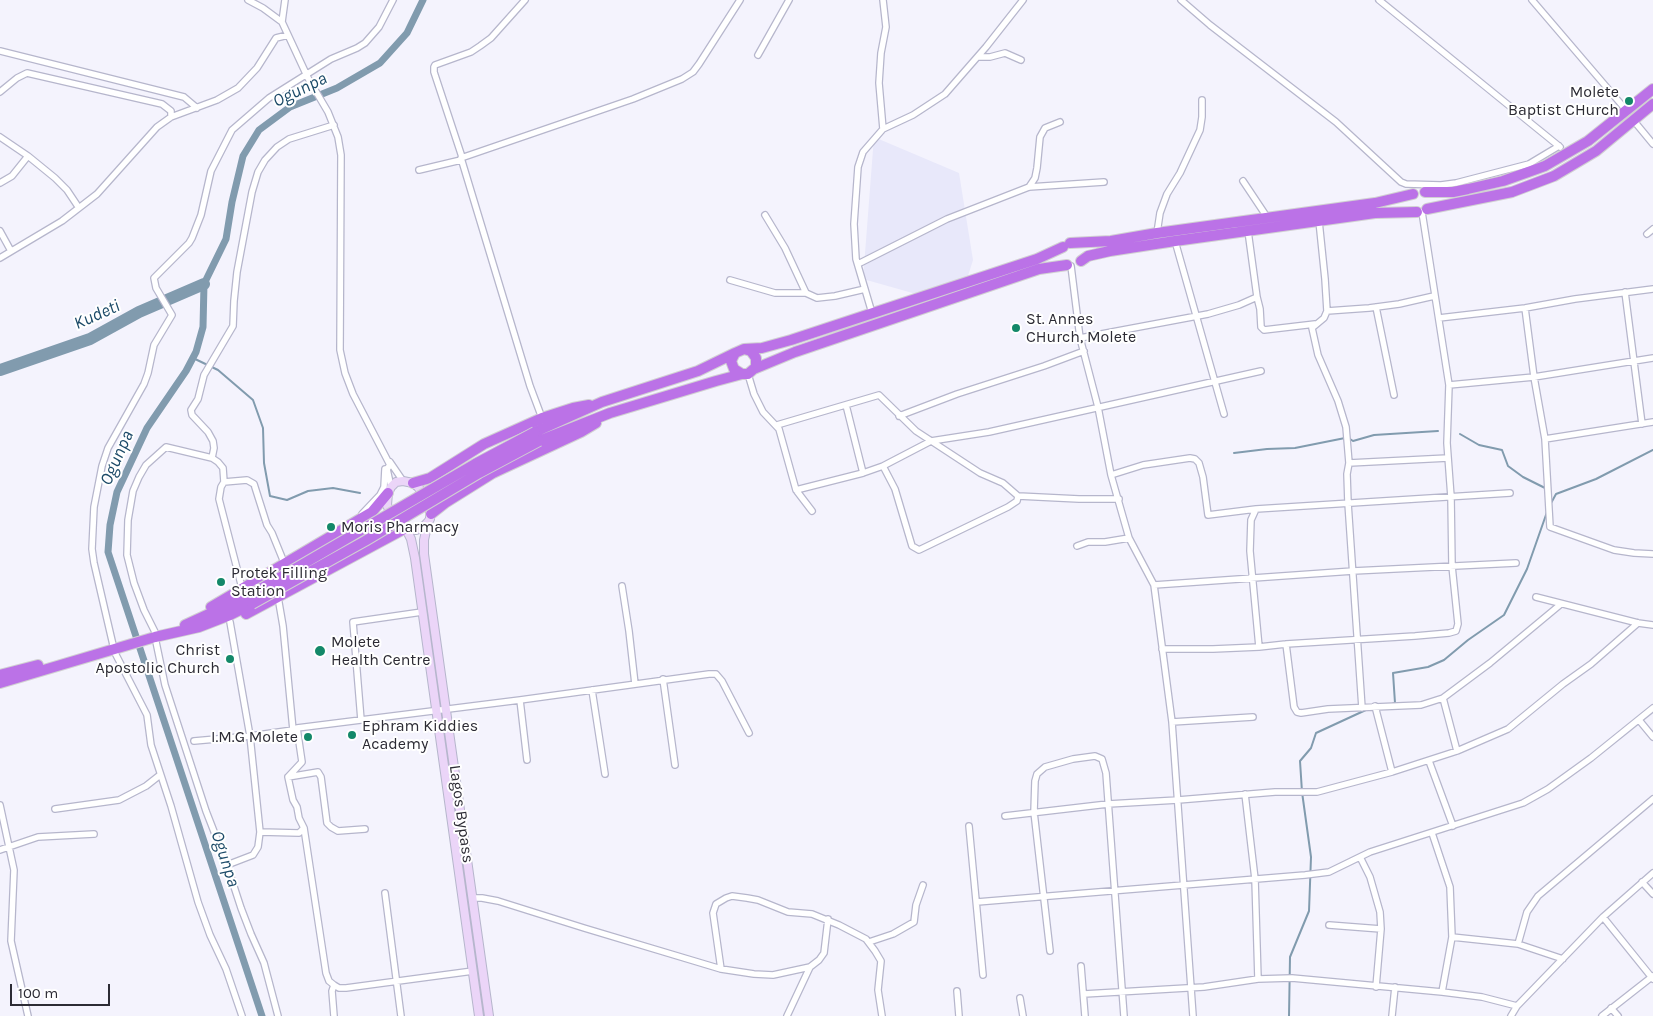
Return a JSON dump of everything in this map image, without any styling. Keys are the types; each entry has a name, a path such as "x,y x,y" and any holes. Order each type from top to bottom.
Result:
{"highway":[{"path":"408,482 430,478 484,444 542,418 573,408 602,402 698,371 740,351 776,344 1030,262 1066,245 1112,241 1267,217 1375,203 1419,191 1453,192 1503,181 1546,166 1588,141 1653,89"},
{"path":"537,436 748,372 804,349 1039,269 1073,264 1098,253 1375,213 1422,211 1512,192 1554,176 1596,151 1653,104"},
{"path":"1422,211 1431,200 1425,192"},
{"path":"1413,194 1410,202 1412,208 1422,211"},
{"path":"1066,245 1078,246 1081,250 1073,264"},
{"path":"1066,245 1060,254 1060,258 1073,264"},
{"path":"740,351 751,351 756,358 757,363 748,372 737,372 732,365 732,361 740,351"},
{"path":"0,683 152,636 185,628 475,464 537,436 602,402"},
{"path":"429,518 445,503 493,473 582,432 610,413"},
{"path":"246,593 324,541 372,512 389,490"},
{"path":"185,628 205,629 230,622 405,529"},
{"path":"0,675 116,647"}],"main road":[{"path":"396,482 408,482 424,495 429,518 422,528 416,530 405,529 392,516 388,505 389,490 396,482"},
{"name":"Lagos Bypass","path":"429,518 424,540 424,554 489,1016"},
{"name":"Lagos Bypass","path":"405,529 413,547 479,1016"}],"street":[{"path":"248,0 264,8 282,22 307,76 334,125 341,155 340,350 345,373 353,394 390,464"},
{"path":"282,22 284,0"},
{"path":"242,1016 226,969 200,909 171,806 151,745 147,715 121,663 116,647 92,549 94,507 102,466 108,448 144,384 152,360 152,349 172,313 156,288 154,281 157,274 192,238 201,215 211,171 227,137 244,119 269,98 307,76 331,59 358,48 365,43 379,27 393,0"},
{"path":"524,0 491,38 471,52 435,65 434,72 542,418"},
{"path":"419,170 462,158 626,102 682,79 693,72 699,64 740,0"},
{"path":"758,55 789,0"},
{"path":"882,129 879,83 881,53 886,27 883,0"},
{"path":"872,313 858,264 854,241 856,175 863,152 882,129 913,115 945,94 978,57 1023,0"},
{"path":"1181,0 1210,25 1336,122 1401,182 1406,184 1442,185 1456,183 1529,164 1559,146"},
{"path":"1379,0 1568,153"},
{"path":"1532,0 1626,111"},
{"path":"0,258 79,208 97,194 151,132 171,117 217,100 238,88 257,68 276,38 288,35"},
{"path":"0,51 184,97 198,108"},
{"path":"978,57 1005,53 1021,60"},
{"path":"0,92 17,78 27,73 162,104 171,111 171,117"},
{"path":"1157,233 1160,213 1167,194 1180,173 1200,130 1202,100"},
{"path":"1634,121 1653,144"},
{"path":"1029,187 1035,178 1040,137 1045,128 1060,122"},
{"path":"212,458 213,441 208,432 192,415 191,410 198,398 204,375 233,326 237,272 252,192 258,172 276,147 289,139 334,125"},
{"path":"0,137 28,156 61,184 79,208"},
{"path":"0,183 12,176 28,156"},
{"path":"1243,181 1267,217"},
{"path":"858,264 947,219 1029,187 1104,182"},
{"path":"1162,649 1213,650 1424,636 1449,634 1456,631 1458,624 1452,566 1451,497 1448,458 1449,385 1422,211"},
{"path":"765,215 786,248 806,293"},
{"path":"1248,231 1257,297 1264,330 1315,324 1324,318 1327,311 1318,221"},
{"path":"1647,234 1653,229"},
{"path":"0,231 11,251"},
{"path":"1175,241 1224,414"},
{"path":"1073,264 1080,338 1098,407 1111,475 1129,538 1154,584 1172,722 1193,1016"},
{"path":"730,280 775,292 806,293 817,298 865,289"},
{"path":"1439,318 1525,308 1575,299 1653,289"},
{"path":"1625,292 1642,424"},
{"path":"1327,311 1399,304 1434,296"},
{"path":"1080,338 1197,316 1239,305 1257,297"},
{"path":"1376,307 1394,395"},
{"path":"1525,308 1534,377 1545,439 1550,527 1614,550 1653,554"},
{"path":"1315,324 1312,328 1318,356 1332,387 1346,427 1349,462 1347,474 1348,503 1362,708"},
{"path":"899,416 957,394 1084,351"},
{"path":"1449,385 1534,377 1653,358"},
{"path":"796,490 883,466 931,441 989,432 1261,371"},
{"path":"748,372 754,394 763,412 776,425 781,434 796,490 812,511"},
{"path":"776,425 879,395 916,431 980,473 1003,483 1018,496 1119,499"},
{"path":"846,405 863,473"},
{"path":"1545,439 1653,422"},
{"path":"278,1016 264,963 244,917 227,865 206,811 165,685 144,610 134,584 128,556 128,520 133,491 146,465 166,447 212,458 218,462 223,468 224,482 219,499 246,593 283,560 324,541 354,520 372,504 384,487 384,472 390,464"},
{"path":"382,450 408,482"},
{"path":"1111,475 1143,466 1190,458 1195,460 1199,463 1203,477 1208,515 1256,509 1510,493"},
{"path":"1349,462 1448,458"},
{"path":"389,490 387,469 390,464"},
{"path":"883,466 894,489 912,546 919,550 1008,507 1017,500 1018,496"},
{"path":"224,482 247,480 254,484 268,525 283,560"},
{"path":"1256,509 1251,520 1252,578 1259,647"},
{"path":"1077,546 1088,542 1105,542 1129,538"},
{"path":"1154,584 1516,563"},
{"path":"622,586 635,684"},
{"path":"278,597 295,729 302,762 288,777"},
{"path":"1536,597 1638,623 1653,625"},
{"path":"1286,644 1296,712 1301,714 1328,709 1421,705 1443,698 1490,663 1561,604"},
{"path":"361,720 353,622 422,612"},
{"path":"227,865 253,855 258,847 260,832 250,736 230,622"},
{"path":"1005,816 1108,804 1296,791 1317,792 1429,761 1508,729 1563,684 1591,664 1638,623"},
{"path":"194,741 250,736 716,674 722,680 749,733"},
{"path":"663,680 676,765"},
{"path":"592,690 605,774"},
{"path":"1443,698 1457,751"},
{"path":"520,700 527,760"},
{"path":"1375,706 1392,772"},
{"path":"976,902 1317,874 1335,870 1370,852 1523,803 1591,758 1653,708"},
{"path":"1172,722 1253,717"},
{"path":"1639,720 1653,737"},
{"path":"1050,952 1034,812 1035,781 1040,770 1045,767 1073,759 1094,756 1102,759 1104,765 1124,1016"},
{"path":"1429,761 1452,826"},
{"path":"288,777 318,772 321,777 327,823 338,831 366,829"},
{"path":"55,809 119,800 146,786 160,775"},
{"path":"288,777 293,800 304,828 326,973 329,981 340,988 346,988 474,972"},
{"path":"1245,794 1256,879 1258,979"},
{"path":"1518,944 1527,912 1538,896 1653,799"},
{"path":"0,805 15,879 10,932 12,948 28,1016"},
{"path":"969,826 982,975"},
{"path":"260,832 299,833 304,828"},
{"path":"1432,833 1450,887 1452,937 1442,992"},
{"path":"0,850 38,837 94,834"},
{"path":"1360,857 1374,889 1380,912 1381,929 1376,987"},
{"path":"1511,1016 1517,1006 1603,917 1653,873"},
{"path":"1642,882 1653,894"},
{"path":"869,942 893,934 914,922 916,905 923,885"},
{"path":"385,892 401,1016"},
{"path":"721,969 713,913 716,904 732,896 758,900 788,912 812,914 828,919 869,942 881,961 878,990 882,1016"},
{"path":"473,898 498,901 721,969 773,975 810,967 819,960 824,953 828,919"},
{"path":"1602,1016 1653,977 1603,917"},
{"path":"1329,925 1381,929"},
{"path":"1452,937 1518,944 1564,959"},
{"path":"1081,966 1085,1016"},
{"path":"787,1016 810,967"},
{"path":"1084,994 1191,987 1258,979 1292,978 1442,992 1517,1006"},
{"path":"334,985 332,991 334,1016"},
{"path":"1392,1016 1395,987"},
{"path":"957,991 959,1016"},
{"path":"1020,998 1023,1016"},
{"path":"1611,1008 1618,1016"}],"shaded area":[{"path":"874,137 959,173 973,260 968,276 916,294 863,279"}],"waterway":[{"name":"Ogunpa","path":"262,1016 108,552 110,525 117,492 147,428 186,371 196,352 203,327 204,284 226,239 232,202 243,156 259,130 290,107 337,88 380,63 407,33 423,0"},
{"name":"Kudeti","path":"0,370 90,339 139,312 204,284"},
{"path":"193,358 218,370 253,400 263,428 264,463 270,496 287,500 308,491 333,488 360,493"},
{"path":"1350,439 1353,441 1374,435 1438,431"},
{"path":"1460,434 1479,445 1502,450 1508,466 1523,477 1545,488"},
{"path":"1234,453 1295,448 1345,438"},
{"path":"1550,505 1556,494 1596,479 1653,450"},
{"path":"1392,704 1395,703 1393,673 1428,667 1444,660 1468,640 1504,615 1527,569 1547,512"},
{"path":"1289,1016 1290,957 1309,911 1311,857 1302,792 1300,761 1311,748 1316,733 1368,709"}],"place":[{"name":"Molete Baptist CHurch","path":"1629,101"},
{"name":"St. Annes CHurch, Molete","path":"1016,328"},
{"name":"Moris Pharmacy","path":"331,527"},
{"name":"Protek Filling Station","path":"221,582"},
{"name":"Molete Health Centre","path":"320,651"},
{"name":"Christ Apostolic Church","path":"230,659"},
{"name":"Ephram Kiddies Academy","path":"352,735"},
{"name":"I.M.G Molete","path":"308,737"}]}
